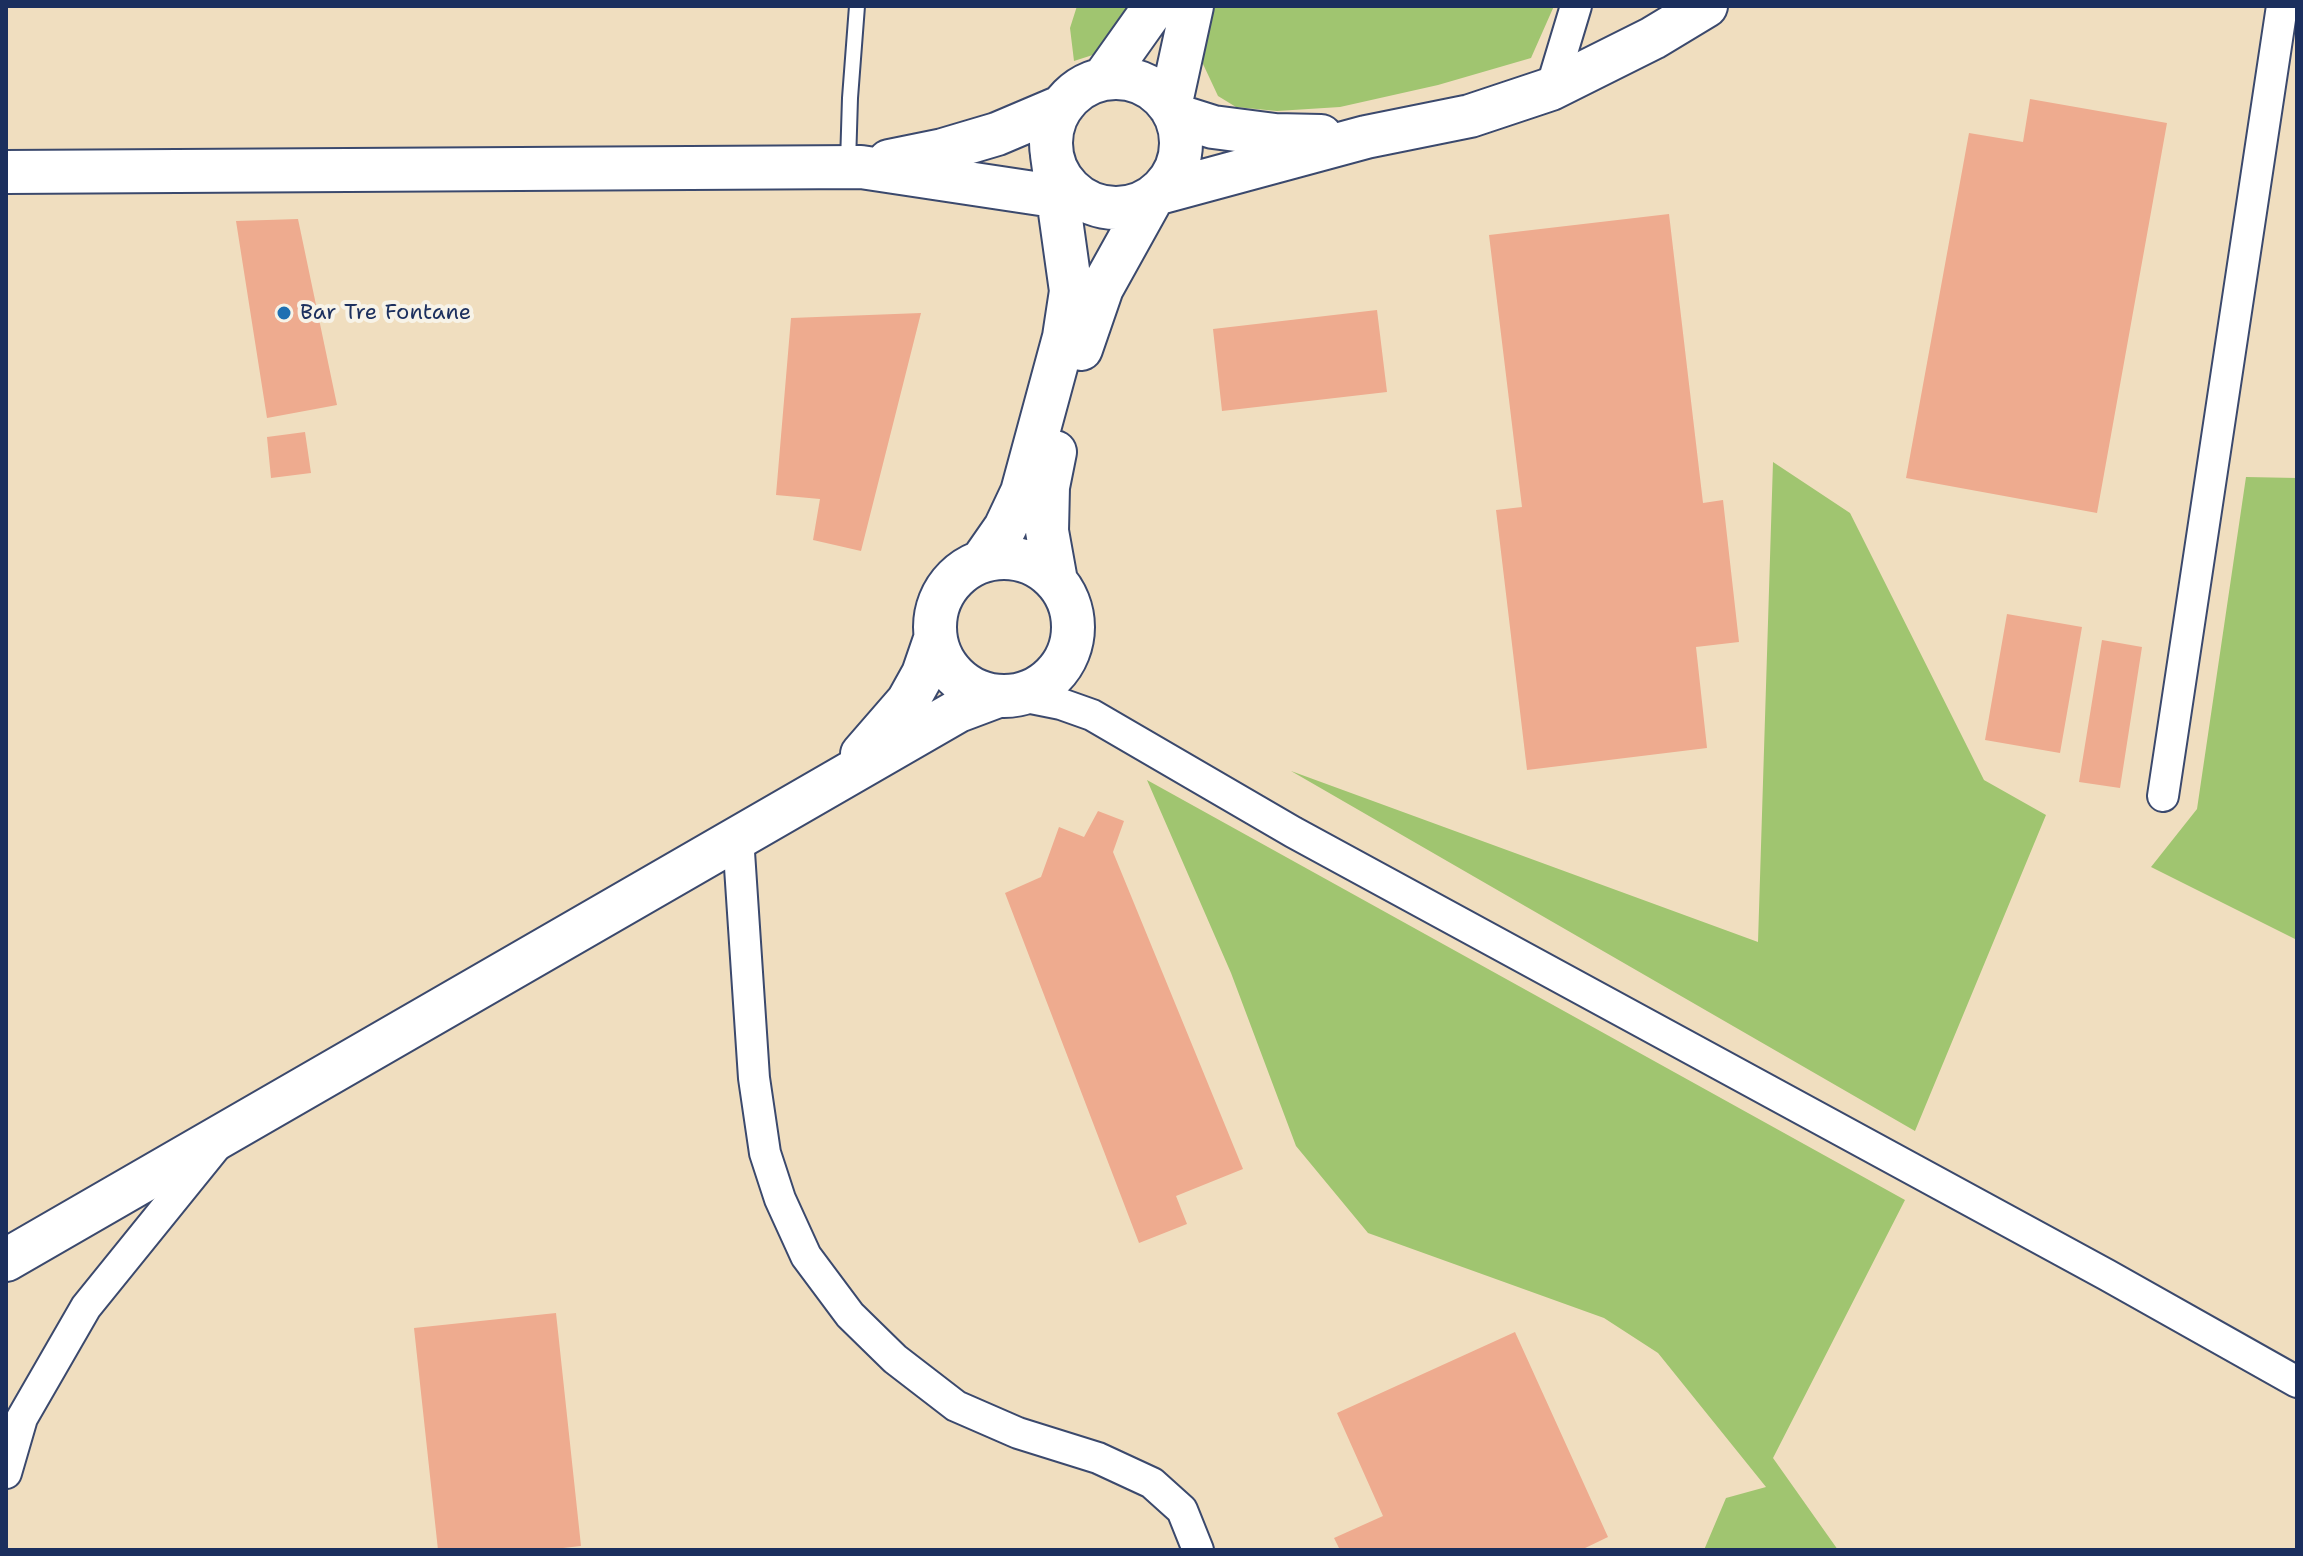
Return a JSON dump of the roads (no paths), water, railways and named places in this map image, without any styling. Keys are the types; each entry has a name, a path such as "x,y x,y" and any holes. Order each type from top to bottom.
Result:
{"street":[{"path":"1104,78 1155,6"},
{"path":"1173,111 1192,6"},
{"path":"1551,89 1576,6"},
{"path":"6,172 854,168 1120,208 1136,205 1155,195 1366,137 1470,116 1551,89 1653,38 1706,6"},
{"path":"2163,796 2282,6"},
{"path":"982,561 1005,528 1022,492 1064,337 1071,291 1063,225 1072,199 1052,155 1052,129 1063,106 1081,88 1104,78 1122,78 1145,84 1159,94 1173,111 1181,140 1180,156 1170,180 1155,195 1102,288 1081,348 1060,428 1048,502 1047,531 1056,581"},
{"path":"854,168 997,134 1063,106"},
{"path":"1173,111 1213,127 1259,133 1366,137"},
{"path":"6,1260 738,837 841,779 958,711 1039,687 1057,671 1072,638 1072,614 1056,581 1027,562 1005,558 982,561 958,575 948,586 937,611 935,639 923,674 908,701 841,779"},
{"path":"935,639 943,660 957,678 976,690 1061,704 1092,715 1293,832 2107,1275 2297,1382"},
{"path":"738,837 754,1078 765,1153 780,1199 806,1256 850,1315 895,1359 956,1406 1018,1433 1098,1458 1152,1483 1182,1510 1198,1550"},
{"path":"6,1473 22,1418 86,1307 228,1132"}],"lane":[{"path":"854,168 850,98 857,6"}],"place":[{"name":"Bar Tre Fontane","path":"284,313"}]}
